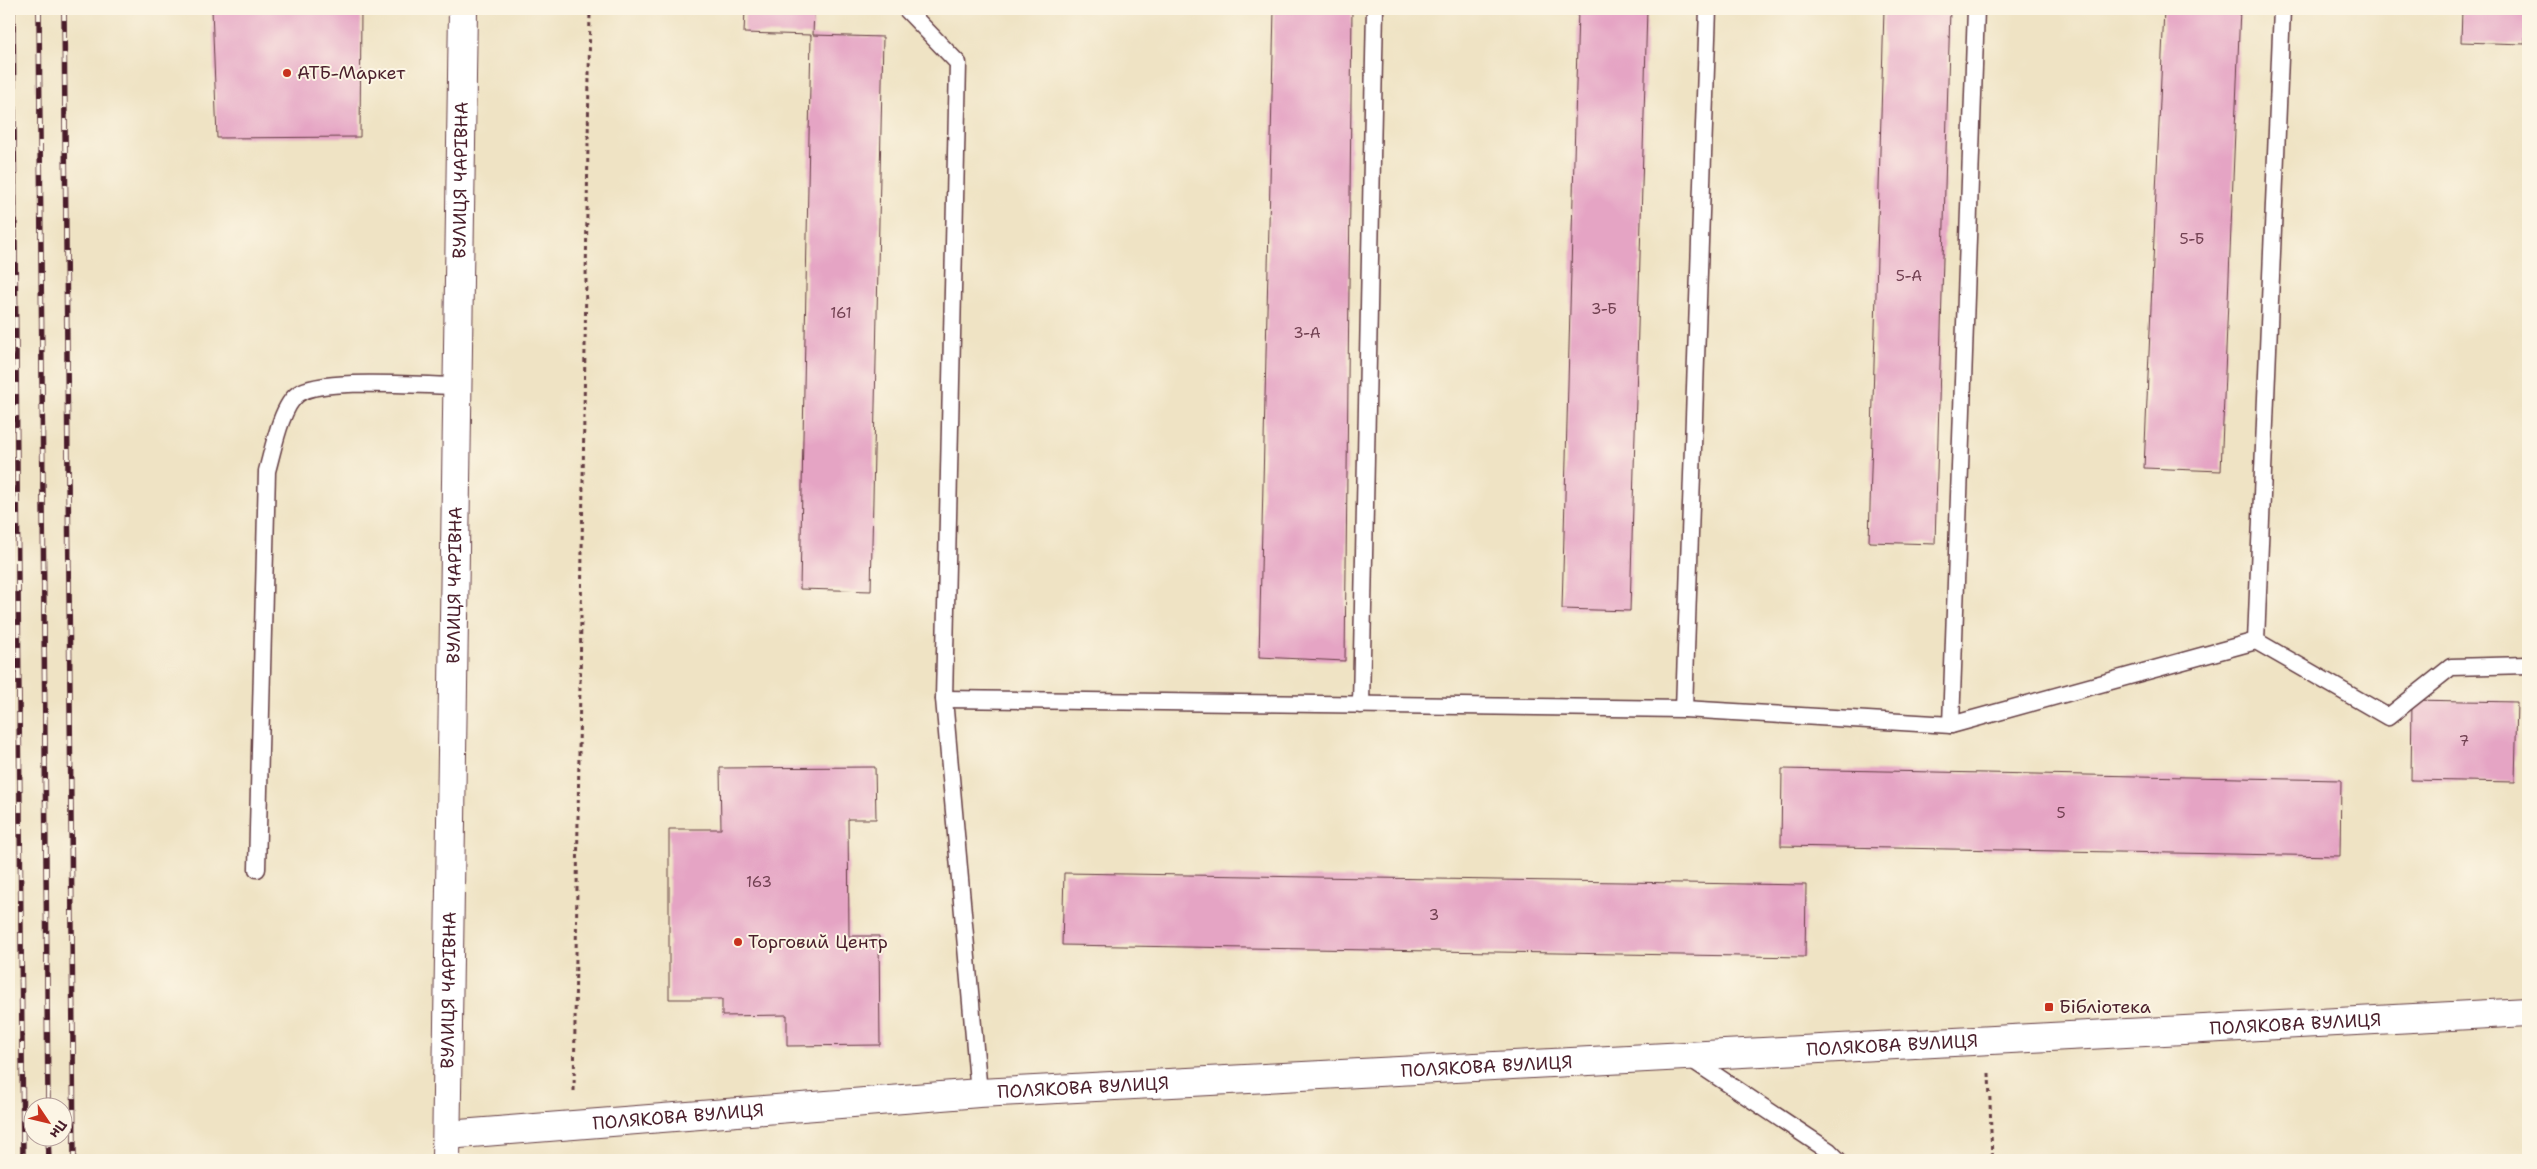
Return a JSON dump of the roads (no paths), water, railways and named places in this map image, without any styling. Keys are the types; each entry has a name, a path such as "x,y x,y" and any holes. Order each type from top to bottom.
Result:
{"street":[{"name":"ВУЛИЦЯ ЧАРІВНА","path":"446,1148 463,9"},
{"name":"ПОЛЯКОВА ВУЛИЦЯ","path":"446,1148 573,1125 979,1094 2528,1012"}],"lane":[{"path":"906,9 958,63 944,699 979,1094"},
{"path":"1361,705 1375,9"},
{"path":"1684,709 1708,9"},
{"path":"1951,725 1976,9"},
{"path":"2256,641 2282,9"},
{"path":"257,869 267,471 281,419 298,394 325,384 458,386"},
{"path":"944,699 1684,709 1951,725 2256,641 2388,717 2451,667 2528,665"},
{"path":"1686,1056 1829,1150 1838,1160"}],"railway":[{"path":"13,9 23,1160"},
{"path":"39,9 48,1096"},
{"path":"64,9 74,1160"},
{"path":"48,1146 49,1160"}],"place":[{"name":"АТБ-Маркет","path":"287,73"},
{"name":"Торговий Центр","path":"738,942"},
{"name":"Бібліотека","path":"2049,1007"}]}
